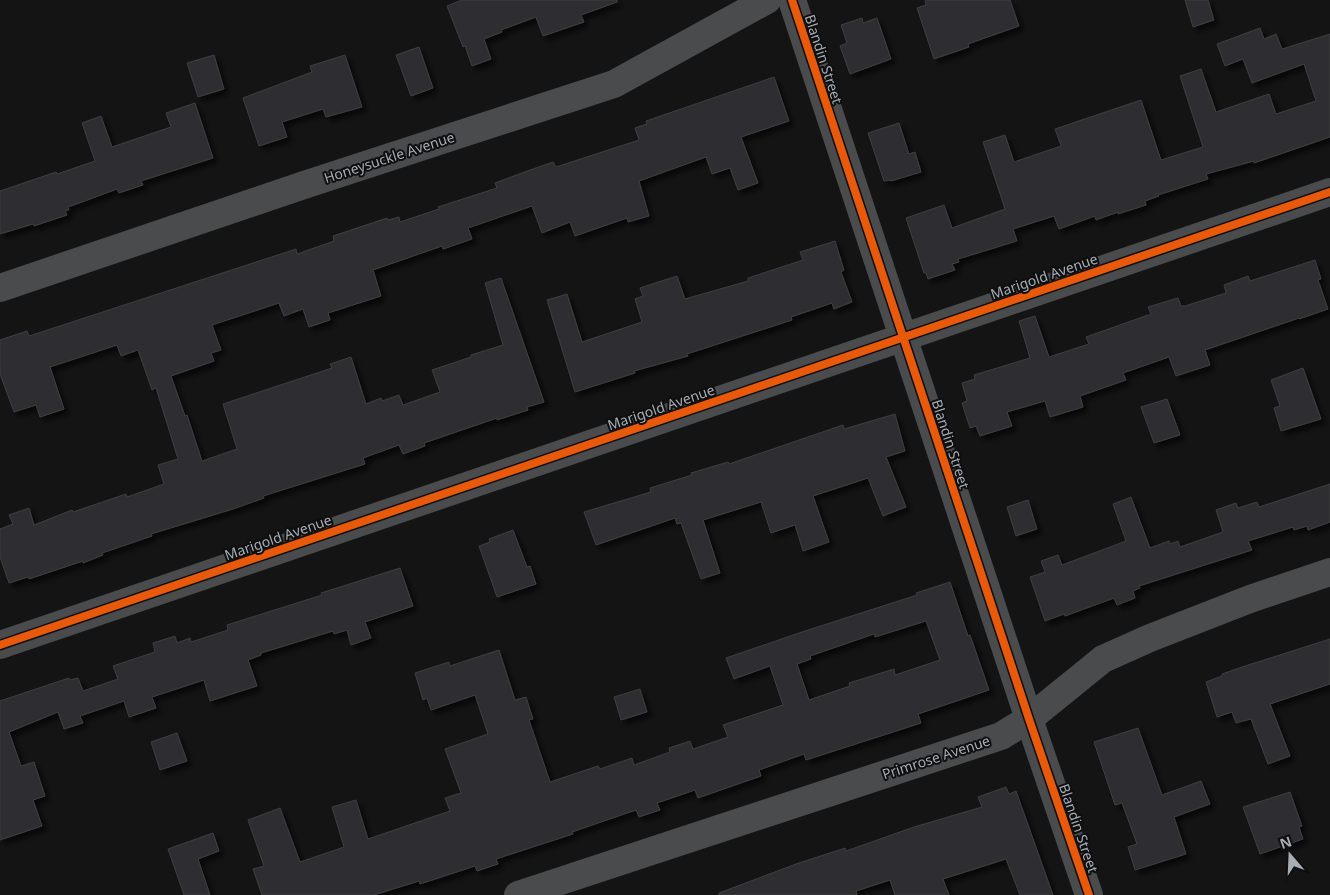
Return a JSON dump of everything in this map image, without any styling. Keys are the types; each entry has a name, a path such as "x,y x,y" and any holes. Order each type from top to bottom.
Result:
{"street":[{"name":"Honeysuckle Avenue","path":"0,288 304,185 614,84 767,0"},
{"name":"Blandin Street","path":"792,0 1029,719 1089,895"},
{"name":"Marigold Avenue","path":"0,645 1330,192"},
{"name":"Primrose Avenue","path":"518,895 1001,736 1029,719 1103,659 1150,638 1222,610 1330,572"}],"building":[{"path":"462,0 617,0 617,2 581,15 584,22 543,36 536,17 501,30 502,32 484,39 491,59 472,66 447,6"},
{"path":"925,0 1010,0 1019,26 968,44 969,47 934,59 917,8 926,5"},
{"path":"1185,0 1208,0 1214,20 1193,27"},
{"path":"862,18 863,23 877,18 891,59 850,74 840,46 847,43 841,25"},
{"path":"1260,28 1264,39 1276,34 1282,49 1330,34 1330,137 1254,163 1254,161 1206,174 1208,179 1158,195 1145,201 1146,205 1118,214 1118,212 1096,220 1095,216 1059,229 1054,216 1013,229 1017,241 958,259 959,262 952,264 955,270 928,279 926,273 924,273 906,218 944,205 952,228 1005,209 983,142 1005,135 1014,162 1061,146 1055,129 1141,100 1161,160 1203,147 1180,76 1201,69 1216,112 1269,94 1276,114 1316,101 1304,64 1252,83 1243,59 1225,66 1217,44"},
{"path":"419,47 433,88 411,96 396,55"},
{"path":"214,55 224,89 198,97 187,63"},
{"path":"345,55 362,107 326,117 323,109 282,122 287,137 259,146 243,98 312,72 310,66"},
{"path":"774,77 789,121 741,137 758,183 738,190 730,168 712,174 706,157 639,181 649,216 628,222 627,218 575,236 570,222 542,233 532,206 468,228 472,239 443,249 442,246 373,270 381,296 328,313 330,320 309,327 303,309 284,316 279,303 212,325 221,350 211,353 214,361 171,376 185,416 187,415 202,461 237,449 223,404 332,368 330,364 351,357 366,404 381,398 382,401 399,395 403,405 440,392 432,370 503,345 485,283 501,278 544,402 527,407 528,410 497,420 497,418 424,443 425,446 403,454 399,445 363,458 365,464 263,496 264,498 233,509 151,534 152,536 102,553 103,555 83,563 83,561 29,579 28,577 9,583 0,557 0,529 13,524 9,515 29,508 34,525 72,510 73,512 126,494 127,497 164,484 158,465 178,459 156,388 152,390 138,350 121,356 117,345 50,367 64,409 40,417 36,405 14,412 0,374 0,340 27,331 29,336 296,249 297,254 334,241 333,236 387,218 388,220 399,217 400,222 439,209 438,207 497,188 495,183 553,162 556,167 639,140 635,128 647,124 646,121"},
{"path":"195,103 213,158 141,181 143,185 119,193 117,189 68,207 69,210 65,211 67,215 34,226 33,224 0,234 0,191 95,161 82,123 101,116 112,147 171,127 166,113"},
{"path":"899,123 909,154 915,152 921,172 891,181 884,181 868,133"},
{"path":"835,241 844,270 841,272 852,302 834,309 832,303 791,317 792,320 575,392 547,300 567,294 582,342 642,322 635,299 643,296 640,288 677,276 685,299 748,281 748,278 803,260 800,252"},
{"path":"1315,260 1321,279 1318,280 1328,309 1205,350 1210,365 1176,376 1169,357 1123,373 1126,380 1080,396 1083,407 1050,417 1045,401 1007,412 1012,426 980,436 976,426 970,428 962,403 967,401 962,383 975,379 974,375 1030,358 1019,321 1035,316 1049,357 1089,344 1086,337 1151,314 1148,307 1178,298 1181,306 1185,306 1226,293 1224,285 1248,276 1250,281"},
{"path":"1303,368 1321,419 1281,431 1274,408 1280,406 1271,380"},
{"path":"1167,399 1180,435 1154,443 1141,407"},
{"path":"895,414 905,451 886,457 906,507 883,516 868,478 813,496 829,542 803,551 795,525 771,533 761,502 703,520 720,573 701,579 681,523 677,524 675,518 596,545 584,512 651,492 650,488 692,475 691,473 728,462 729,464 843,425 844,429"},
{"path":"1330,484 1330,522 1308,530 1307,526 1294,530 1293,527 1248,541 1252,550 1139,586 1140,588 1133,591 1135,598 1117,605 1114,598 1065,616 1064,614 1045,621 1030,577 1045,572 1041,561 1058,555 1062,565 1126,541 1113,504 1131,497 1150,548 1169,541 1170,544 1178,541 1180,547 1223,532 1216,510 1236,503 1238,508 1257,502 1259,507"},
{"path":"1028,500 1037,529 1016,536 1007,507"},
{"path":"513,530 527,567 530,566 536,584 497,597 479,546 490,542 489,539"},
{"path":"400,568 413,606 365,622 371,638 351,645 347,630 334,634 333,631 261,653 261,655 248,660 257,686 210,701 204,680 152,697 156,708 129,717 124,701 80,716 83,723 64,729 58,712 9,732 21,766 34,762 45,796 33,800 42,826 0,840 0,701 69,678 70,680 78,678 83,691 118,679 113,666 155,652 153,643 175,636 177,643 190,638 191,642 228,630 227,625"},
{"path":"950,582 989,690 918,714 921,723 806,760 804,754 759,770 761,776 698,798 695,790 657,803 660,810 639,817 636,810 572,832 573,834 496,859 498,864 477,871 475,866 420,884 419,881 374,895 262,895 253,869 264,866 248,820 280,808 300,862 344,847 332,807 356,800 368,839 450,811 445,798 461,793 445,749 488,734 475,695 431,710 427,698 423,700 415,673 449,662 450,666 499,650 515,700 526,697 533,719 529,720 550,782 598,766 600,769 632,758 634,765 670,752 669,748 690,741 693,749 728,737 723,725 783,705 770,666 734,679 726,658 917,595 916,593","holes":["926,621 940,660 895,675 894,669 849,683 850,686 809,700 797,664 811,659 810,656 874,634 875,637"]},
{"path":"1330,639 1330,684 1270,704 1290,756 1268,764 1251,719 1236,723 1232,712 1217,717 1206,682 1242,667"},
{"path":"640,689 647,712 621,720 614,697"},
{"path":"1138,728 1162,795 1201,781 1210,804 1174,817 1186,854 1135,870 1128,847 1137,844 1122,803 1115,805 1094,742"},
{"path":"177,733 187,761 160,770 151,742"},
{"path":"1006,787 1009,794 1016,791 1053,895 1020,895 1006,859 943,879 949,895 895,895 890,880 856,891 857,895 719,895 719,893 796,864 845,848 846,851 914,827 982,807 978,797"},
{"path":"1290,792 1302,826 1299,827 1303,839 1260,854 1243,807"},
{"path":"213,833 219,851 198,859 210,895 184,895 168,849"}],"cycle path":[{"path":"792,0 1029,719 1089,895"},
{"path":"0,645 1330,192"}]}
